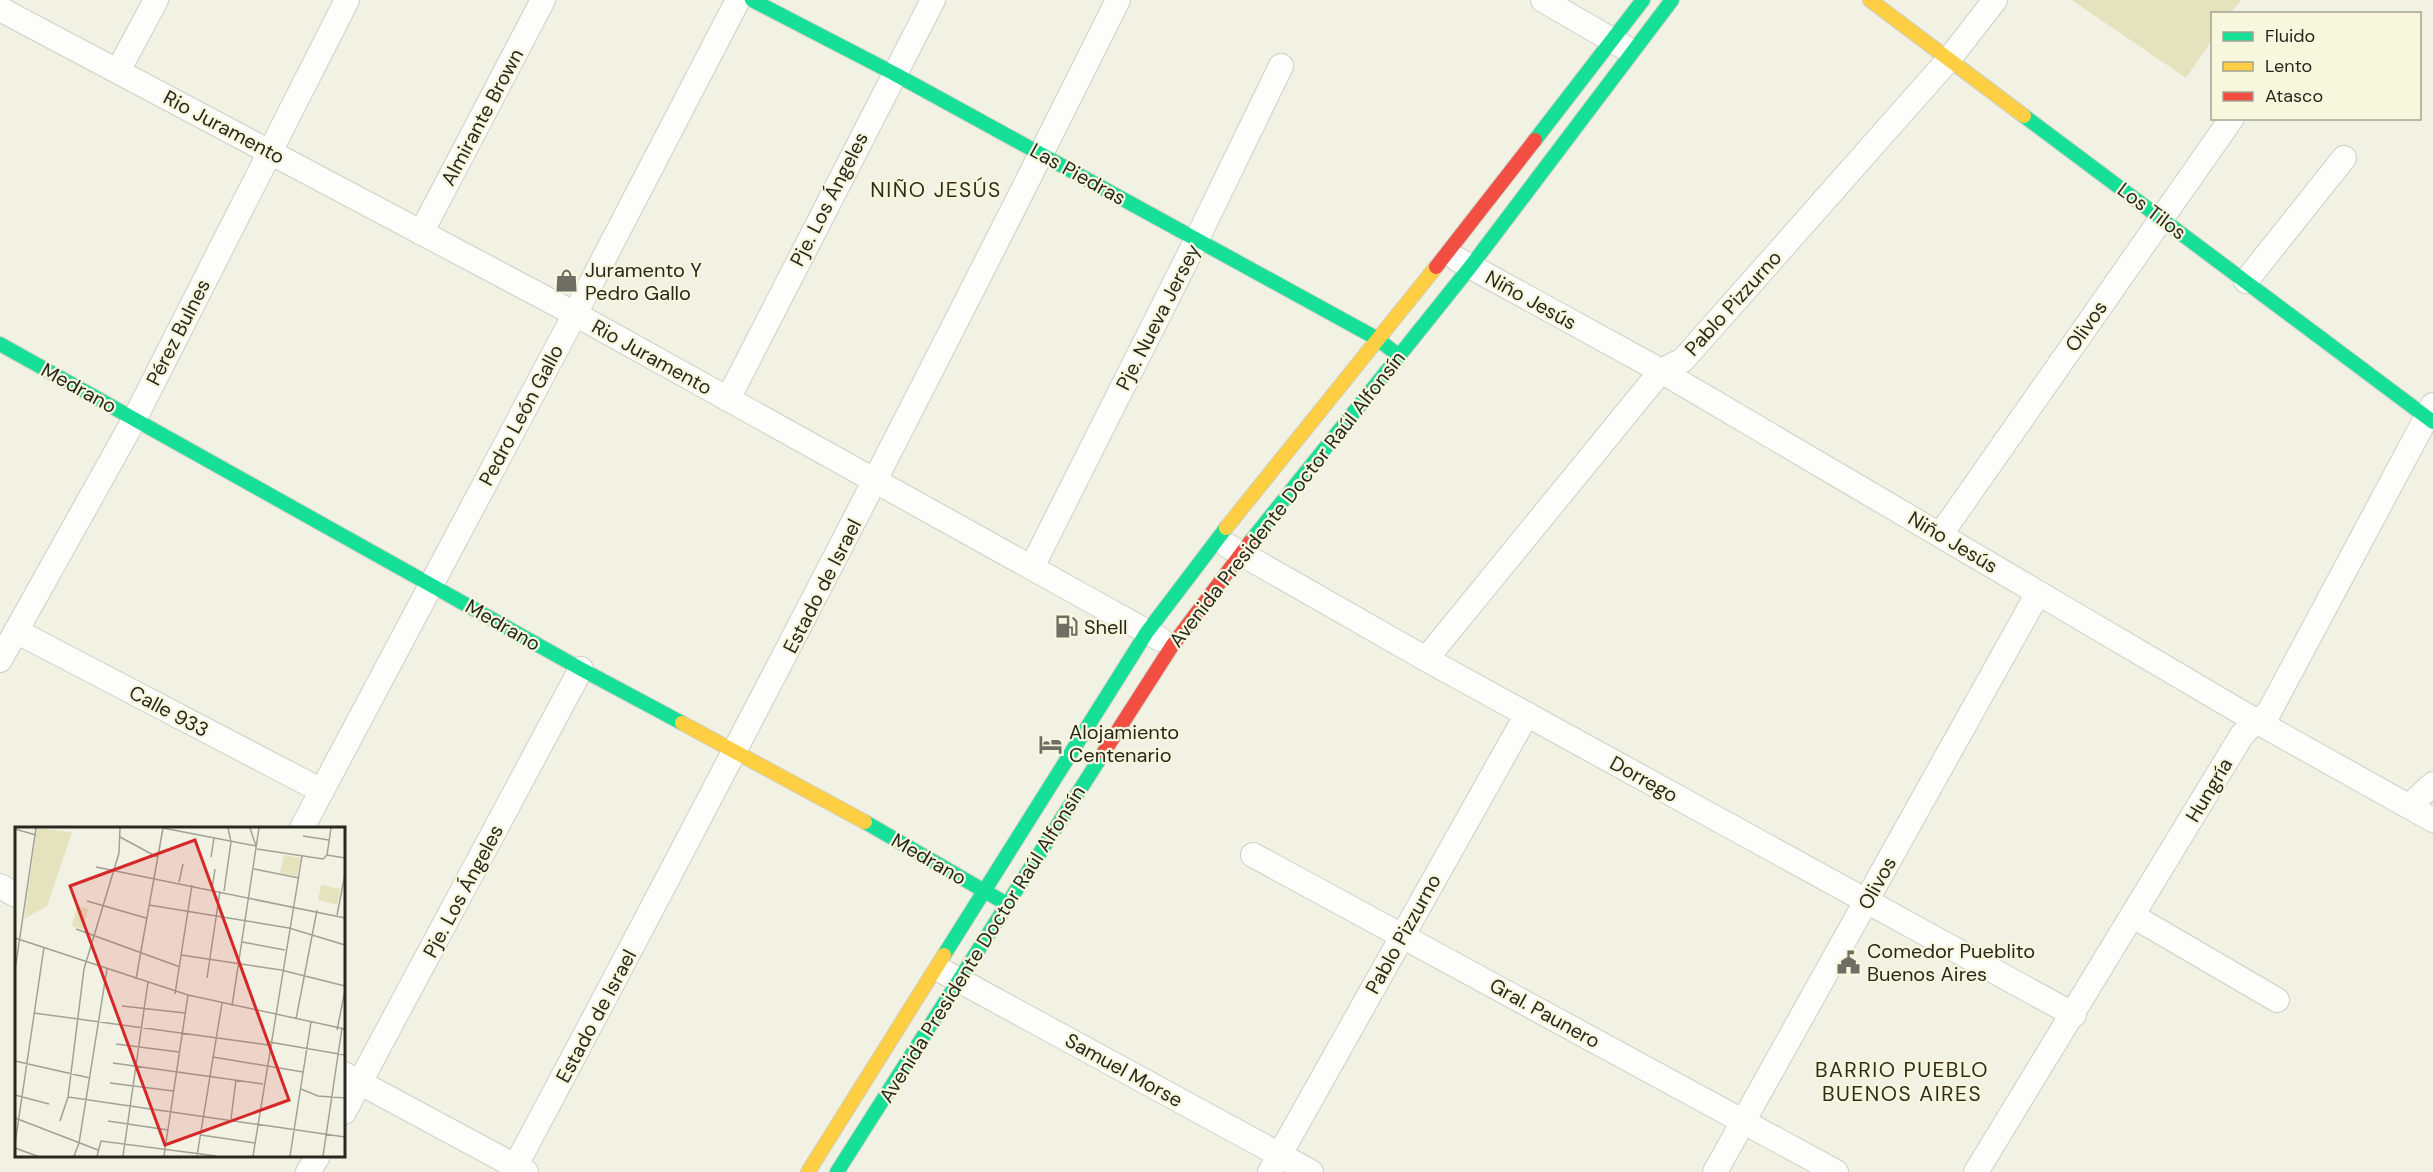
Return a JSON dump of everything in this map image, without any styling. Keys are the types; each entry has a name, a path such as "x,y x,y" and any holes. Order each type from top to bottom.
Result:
{"main road":[{"name":"Las Piedras","path":"752,0 893,73 1376,338 1399,356"},
{"name":"Avenida Presidente Doctor Raúl Alfonsín","path":"808,1172 1147,632 1376,338 1447,253 1611,38 1643,0"},
{"name":"Avenida Presidente Doctor Raúl Alfonsín","path":"837,1172 1172,646 1241,553 1471,266 1672,0"},
{"name":"Los Tilos","path":"1870,0 2161,219 2431,415"},
{"name":"Medrano","path":"0,344 581,669 815,793 1007,904"}],"street":[{"path":"118,71 156,0"},
{"name":"Pérez Bulnes","path":"0,660 134,420 268,151 347,0"},
{"name":"Almirante Brown","path":"421,233 543,0"},
{"name":"Pedro León Gallo","path":"303,827 430,583 575,314 738,0"},
{"name":"Pje. Los Ángeles","path":"728,399 893,73 933,0"},
{"name":"Estado de Israel","path":"520,1169 877,480 1118,0"},
{"path":"1543,0 1611,38 1631,52"},
{"name":"Pablo Pizzurno","path":"1426,659 1661,371 1683,360 1950,58 1995,0"},
{"name":"Rio Juramento","path":"0,9 575,314 1172,646"},
{"name":"Pje. Nueva Jersey","path":"1032,567 1281,66"},
{"name":"Olivos","path":"1941,534 2231,120"},
{"path":"2246,281 2344,158"},
{"name":"Niño Jesús","path":"1447,253 1661,371 2256,721 2433,820"},
{"name":"Hungría","path":"1982,1170 2242,735 2256,721 2268,714 2431,415"},
{"name":"Dorrego","path":"1217,540 1426,659 2074,1015"},
{"name":"Olivos","path":"1714,1172 2038,593"},
{"name":"Calle 933","path":"16,631 322,791"},
{"name":"Pje. Los Ángeles","path":"345,1108 352,1079 581,669"},
{"name":"Pablo Pizzurno","path":"1275,1163 1527,714"},
{"path":"2409,806 2433,784"},
{"name":"Gral. Paunero","path":"1253,855 1836,1172"},
{"path":"0,886 15,894"},
{"path":"2133,916 2277,1000"},
{"name":"Samuel Morse","path":"937,969 1275,1163 1311,1172"},
{"path":"352,1079 520,1169"},
{"path":"308,1172 317,1157"}],"green space":[{"path":"2072,0 2241,0 2232,12 2211,12 2211,41 2186,78"}],"traffic: fast":[{"path":"752,0 893,73 1376,338 1393,351"},
{"path":"1535,140 1643,0"},
{"path":"1250,542 1471,266 1672,0"},
{"path":"2024,116 2433,422"},
{"path":"0,344 581,669 682,723"},
{"path":"944,955 1147,632 1226,528"},
{"path":"837,1172 1104,752"},
{"path":"865,822 1000,900"}],"traffic: slow":[{"path":"1870,0 2024,116"},
{"path":"1226,528 1436,267"},
{"path":"682,723 865,822"},
{"path":"808,1172 944,955"}],"traffic: jam":[{"path":"1436,267 1535,140"},
{"path":"1104,752 1172,646 1250,542"}],"place":[{"name":"Juramento Y Pedro Gallo","path":"567,281"},
{"name":"Shell","path":"1066,627"},
{"name":"Alojamiento Centenario","path":"1051,744"},
{"name":"Comedor Pueblito Buenos Aires","path":"1849,962"}],"district":[{"name":"NIÑO JESÚS","path":"936,190"},
{"name":"BARRIO PUEBLO BUENOS AIRES","path":"1902,1082"}]}
